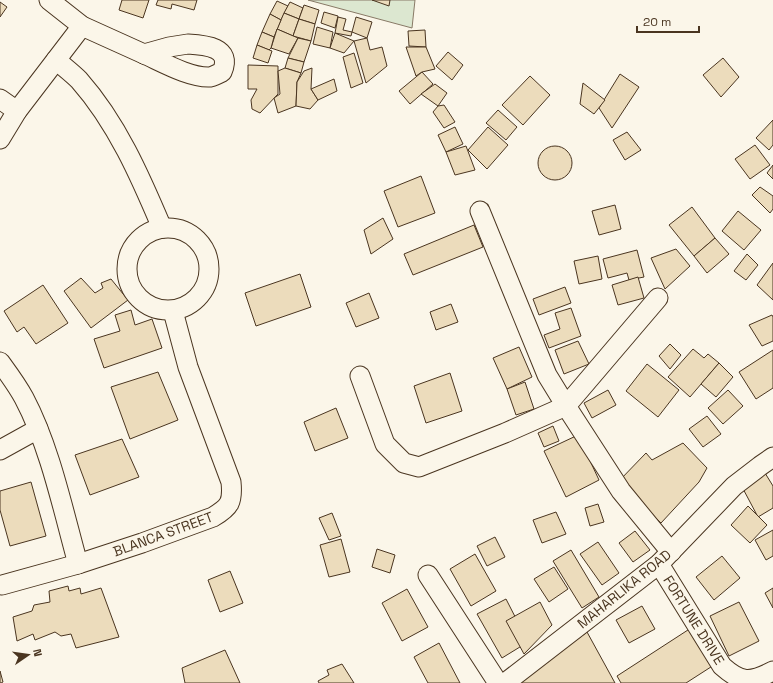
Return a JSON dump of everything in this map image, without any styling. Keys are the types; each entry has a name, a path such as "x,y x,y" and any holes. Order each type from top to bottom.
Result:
{"street":[{"path":"48,0 82,26 144,54"},
{"path":"0,139 17,111 82,26"},
{"path":"56,60 78,80 97,103 116,131 133,162 162,228"},
{"path":"0,99 17,111"},
{"name":"FORTUNE DRIVE","path":"480,211 547,375 665,558 722,666 730,676 739,681 750,682 773,672"},
{"path":"162,228 176,228 190,234 201,244 208,257 210,271 206,285 199,298 187,306 173,311 160,311 148,306 138,298 130,287 127,275 127,262 131,249 139,239 150,231 162,228"},
{"path":"360,376 385,444 404,463 419,467 505,433 566,406 658,298"},
{"name":"BLANCA STREET","path":"2,585 78,564 142,543 213,517 222,512 230,504 232,494 231,482 188,367 173,311"},
{"path":"0,362 24,398 38,429 49,461 78,564"},
{"path":"0,450 38,429"},
{"name":"MAHARLIKA ROAD","path":"505,683 665,558 734,486 773,457"},
{"path":"428,575 498,683"}],"green space":[{"path":"308,0 415,0 412,28"}],"building":[{"path":"122,0 149,0 143,18 119,10"},
{"path":"158,0 197,0 194,10 172,4 171,9 156,5"},
{"path":"372,0 390,0 389,6"},
{"path":"277,1 288,6 281,20 270,14"},
{"path":"0,2 7,7 0,17"},
{"path":"290,2 303,8 299,19 284,13"},
{"path":"304,5 319,10 315,24 299,19"},
{"path":"324,12 338,16 335,28 321,23"},
{"path":"284,13 299,19 293,36 277,29"},
{"path":"270,14 281,20 274,37 262,32"},
{"path":"338,17 346,19 343,30 352,32 351,36 335,33"},
{"path":"356,17 372,22 367,38 352,32"},
{"path":"299,19 315,24 311,41 293,36"},
{"path":"317,27 333,32 330,48 313,44"},
{"path":"277,29 298,38 289,54 271,48"},
{"path":"425,30 426,47 409,46 408,31"},
{"path":"262,32 274,37 269,50 257,45"},
{"path":"335,33 354,41 344,53 330,48"},
{"path":"298,38 311,41 304,62 288,58"},
{"path":"367,38 370,50 382,47 387,66 366,83 354,41"},
{"path":"257,45 272,51 268,63 253,58"},
{"path":"406,47 426,47 435,69 422,72 416,76"},
{"path":"448,52 463,65 452,80 436,66"},
{"path":"354,53 363,83 351,88 343,57"},
{"path":"288,58 304,62 301,73 285,68"},
{"path":"723,58 739,77 721,97 703,75"},
{"path":"248,65 278,66 278,94 260,113 252,109 251,100 257,89 248,89"},
{"path":"285,68 301,73 297,82 296,106 278,113 274,98 280,94 278,71"},
{"path":"312,68 311,89 318,100 310,109 296,106 297,82 304,71"},
{"path":"422,72 433,84 410,104 399,91"},
{"path":"620,74 639,87 612,128 599,108"},
{"path":"530,76 550,95 523,125 502,105"},
{"path":"334,79 337,91 318,100 311,89"},
{"path":"583,83 605,100 594,114 580,104"},
{"path":"435,84 447,93 438,106 421,94"},
{"path":"444,105 455,122 444,128 433,112 438,106"},
{"path":"498,110 517,127 506,140 486,123"},
{"path":"773,120 773,145 769,150 756,138"},
{"path":"455,127 463,144 446,152 438,135"},
{"path":"488,127 508,145 487,169 468,150"},
{"path":"627,132 641,150 625,160 613,140"},
{"path":"755,145 770,165 750,179 735,159"},
{"path":"466,146 475,170 455,175 446,152"},
{"path":"552,146 558,146 562,147 569,153 572,163 571,170 565,177 558,180 552,180 548,179 541,173 538,166 538,160 539,156 545,149"},
{"path":"773,165 773,179 767,173"},
{"path":"421,176 435,213 398,227 384,191"},
{"path":"760,187 773,196 773,209 770,213 752,195"},
{"path":"615,205 621,229 599,235 592,211"},
{"path":"692,207 715,238 694,256 669,225"},
{"path":"738,211 761,230 744,250 722,231"},
{"path":"383,218 393,239 371,254 364,230"},
{"path":"474,225 483,247 413,275 404,254"},
{"path":"715,238 729,254 707,273 694,256"},
{"path":"676,249 690,266 665,289 651,258"},
{"path":"637,250 644,277 629,280 627,273 608,278 603,259"},
{"path":"747,254 758,265 746,280 734,271"},
{"path":"598,256 602,279 579,284 574,261"},
{"path":"773,263 773,300 757,285"},
{"path":"300,274 311,307 256,326 245,293"},
{"path":"638,277 644,298 618,305 612,285"},
{"path":"81,278 95,293 103,288 101,283 111,279 128,300 91,328 64,291"},
{"path":"43,285 68,323 36,344 24,327 17,332 4,311"},
{"path":"565,287 571,303 539,315 533,299"},
{"path":"369,293 379,318 356,327 346,303"},
{"path":"451,304 458,322 436,330 430,312"},
{"path":"571,308 581,336 549,348 544,335 560,329 555,313"},
{"path":"131,310 135,325 152,319 162,348 104,368 94,339 120,331 115,315"},
{"path":"772,315 773,341 762,346 749,325"},
{"path":"578,341 589,364 564,374 555,350"},
{"path":"670,344 681,355 670,369 659,356"},
{"path":"519,347 532,377 507,389 493,358"},
{"path":"693,349 704,358 708,354 719,363 690,397 668,377"},
{"path":"773,350 773,388 756,399 739,372"},
{"path":"719,363 733,377 716,397 701,384"},
{"path":"647,364 679,390 658,417 626,391"},
{"path":"158,372 178,420 130,439 111,387"},
{"path":"450,373 462,411 426,423 414,386"},
{"path":"525,382 534,409 516,415 507,389"},
{"path":"608,390 616,405 592,418 584,403"},
{"path":"728,390 743,406 723,424 708,408"},
{"path":"336,408 348,438 315,451 304,422"},
{"path":"707,416 721,434 703,447 689,429"},
{"path":"553,426 559,441 544,447 538,433"},
{"path":"578,435 599,480 566,497 544,451"},
{"path":"122,439 139,477 90,495 75,455"},
{"path":"683,443 707,468 699,482 661,523 618,482 646,453 652,460"},
{"path":"765,473 773,486 773,508 758,517 741,485"},
{"path":"31,482 46,536 10,546 0,510 0,491"},
{"path":"598,504 604,522 590,526 585,508"},
{"path":"748,506 767,525 750,543 731,525"},
{"path":"556,512 566,534 542,543 533,520"},
{"path":"332,513 341,536 329,540 319,518"},
{"path":"773,530 773,556 766,560 755,540"},
{"path":"635,531 650,550 633,562 619,543"},
{"path":"495,537 505,557 487,566 477,546"},
{"path":"341,539 350,572 329,577 320,545"},
{"path":"598,542 619,573 602,585 580,554"},
{"path":"377,549 395,555 390,573 372,567"},
{"path":"571,550 599,597 582,608 553,561"},
{"path":"475,554 496,591 471,606 450,569"},
{"path":"722,556 740,578 714,600 696,577"},
{"path":"554,567 568,589 549,602 534,579"},
{"path":"230,571 243,603 220,612 208,580"},
{"path":"68,586 69,591 80,588 81,594 101,588 119,637 76,648 71,634 61,636 55,632 35,640 33,634 17,641 13,617 32,611 34,605 50,602 49,591"},
{"path":"773,588 773,608 765,593"},
{"path":"407,589 428,627 402,641 382,603"},
{"path":"506,599 528,642 502,658 477,614"},
{"path":"540,602 552,625 524,654 506,621"},
{"path":"739,602 759,641 729,656 710,616"},
{"path":"642,606 655,629 629,643 616,620"},
{"path":"691,628 714,665 686,683 621,683 617,676"},
{"path":"587,632 615,683 518,683"},
{"path":"439,643 460,683 428,683 414,657"},
{"path":"225,650 240,683 185,683 182,668"},
{"path":"342,664 354,683 319,683 318,681 329,675 327,670"},
{"path":"0,671 3,682 1,683 0,683"}]}
